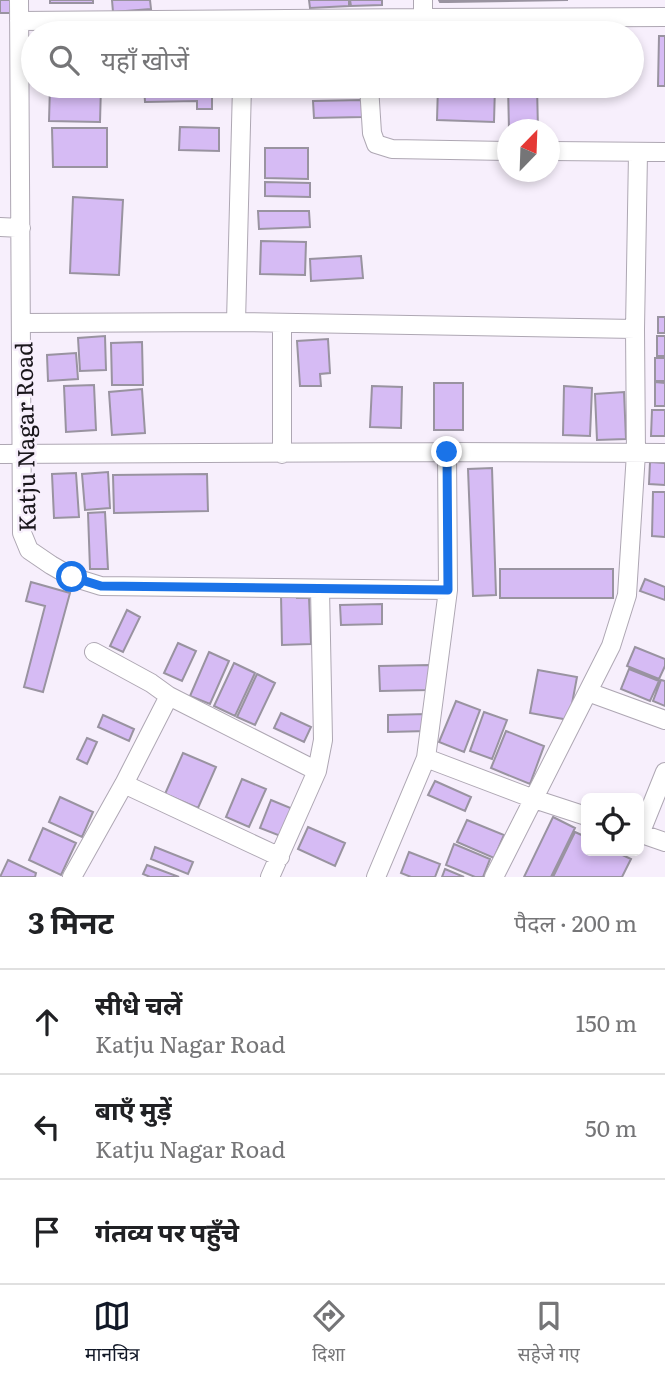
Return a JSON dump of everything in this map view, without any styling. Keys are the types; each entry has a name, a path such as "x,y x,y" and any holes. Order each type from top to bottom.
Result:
{"street":[{"name":"Katju Nagar Road","path":"19,0 22,533 29,550 72,577 101,586 448,590"},
{"path":"383,21 423,9 638,9 665,17"},
{"path":"236,322 242,98"},
{"path":"370,98 372,133 376,144 392,149 497,151"},
{"path":"560,151 665,152"},
{"path":"494,877 611,646 627,595 636,453 638,153"},
{"path":"0,227 21,228"},
{"path":"22,323 236,322 635,329"},
{"path":"282,323 282,454"},
{"path":"376,877 426,758 448,590 447,452"},
{"path":"0,454 665,453"},
{"path":"270,877 317,771 323,740 320,589"},
{"path":"94,652 151,683 169,696 317,771"},
{"path":"588,692 665,720"},
{"path":"72,877 169,696"},
{"path":"426,758 581,814"},
{"path":"644,823 665,772"},
{"path":"124,784 280,857"},
{"path":"644,834 665,842"}],"building":[{"path":"0,0 10,0 10,13 0,13"},
{"path":"50,0 93,0 93,3 50,3"},
{"path":"112,0 150,0 151,9 113,12"},
{"path":"309,0 349,0 349,6 310,8"},
{"path":"350,0 382,0 382,5 351,6"},
{"path":"439,0 568,0 440,2"},
{"path":"659,36 665,36 665,86 658,86"},
{"path":"50,98 101,98 100,122 49,121"},
{"path":"145,98 212,98 212,109 197,109 197,101 145,102"},
{"path":"438,98 495,98 494,122 437,120"},
{"path":"508,98 537,98 538,119 509,119"},
{"path":"362,100 363,117 314,118 313,101"},
{"path":"180,127 219,128 219,151 179,150"},
{"path":"52,128 107,128 107,167 53,167"},
{"path":"265,148 308,148 308,179 265,178"},
{"path":"265,182 310,183 310,197 265,196"},
{"path":"73,197 123,200 119,275 70,273"},
{"path":"258,211 309,211 310,227 259,229"},
{"path":"261,241 306,242 305,275 260,274"},
{"path":"361,256 363,278 311,281 310,259"},
{"path":"658,317 665,317 665,333 658,333"},
{"path":"105,336 106,370 80,371 78,338"},
{"path":"657,336 665,336 665,356 657,356"},
{"path":"328,339 330,373 320,374 321,386 300,386 297,341"},
{"path":"142,342 143,385 112,385 111,343"},
{"path":"76,353 78,379 48,381 47,355"},
{"path":"655,358 665,358 665,381 655,381"},
{"path":"655,382 665,383 665,406 655,406"},
{"path":"434,383 463,383 463,430 434,430"},
{"path":"94,385 96,430 66,432 64,386"},
{"path":"372,386 402,387 401,428 370,427"},
{"path":"564,386 592,388 590,436 563,435"},
{"path":"142,389 145,433 112,435 109,392"},
{"path":"624,392 626,439 597,440 595,394"},
{"path":"652,410 665,410 665,436 651,436"},
{"path":"650,462 665,463 665,485 649,484"},
{"path":"492,468 496,595 473,596 468,469"},
{"path":"108,472 110,508 85,510 82,474"},
{"path":"76,473 79,517 54,518 52,474"},
{"path":"207,474 208,511 114,513 113,475"},
{"path":"653,492 665,492 665,537 652,536"},
{"path":"105,512 108,569 90,569 88,513"},
{"path":"500,569 613,569 613,598 500,598"},
{"path":"645,579 665,587 665,600 640,591"},
{"path":"31,582 70,593 43,692 24,687 45,606 26,601"},
{"path":"281,595 309,598 311,644 282,645"},
{"path":"382,604 382,624 341,625 340,605"},
{"path":"127,610 140,617 123,652 110,646"},
{"path":"178,643 196,651 182,681 164,673"},
{"path":"635,647 665,659 659,679 627,666"},
{"path":"209,652 229,661 210,704 190,696"},
{"path":"234,663 255,673 235,716 214,706"},
{"path":"429,665 429,690 380,691 379,666"},
{"path":"629,669 659,681 650,701 621,689"},
{"path":"538,670 577,677 569,720 530,713"},
{"path":"257,674 275,683 255,725 237,717"},
{"path":"661,680 665,681 665,706 653,701"},
{"path":"456,701 480,710 464,752 439,742"},
{"path":"484,712 507,720 492,759 470,751"},
{"path":"281,713 311,727 304,742 274,728"},
{"path":"427,714 427,731 388,732 388,715"},
{"path":"103,715 134,729 129,741 98,727"},
{"path":"506,731 544,746 530,784 491,768"},
{"path":"87,738 97,742 87,764 77,759"},
{"path":"183,753 216,767 198,808 165,794"},
{"path":"242,779 266,789 249,827 226,817"},
{"path":"435,781 471,797 465,811 428,795"},
{"path":"60,797 93,812 82,837 49,822"},
{"path":"271,800 293,809 283,837 260,828"},
{"path":"553,817 575,828 551,877 524,877"},
{"path":"467,820 504,835 494,858 457,842"},
{"path":"308,827 345,843 335,866 298,849"},
{"path":"43,828 76,843 61,875 29,860"},
{"path":"575,832 581,835 581,856 625,856 631,859 622,877 553,877"},
{"path":"454,844 490,859 483,877 475,877 446,865"},
{"path":"155,847 193,862 188,874 151,859"},
{"path":"409,852 440,864 435,877 411,877 401,873"},
{"path":"8,860 36,873 35,877 0,877"},
{"path":"147,865 179,877 150,877 143,874"},
{"path":"445,869 464,877 442,877"}],"route":[{"path":"72,577 101,586 448,590 447,452"}]}
